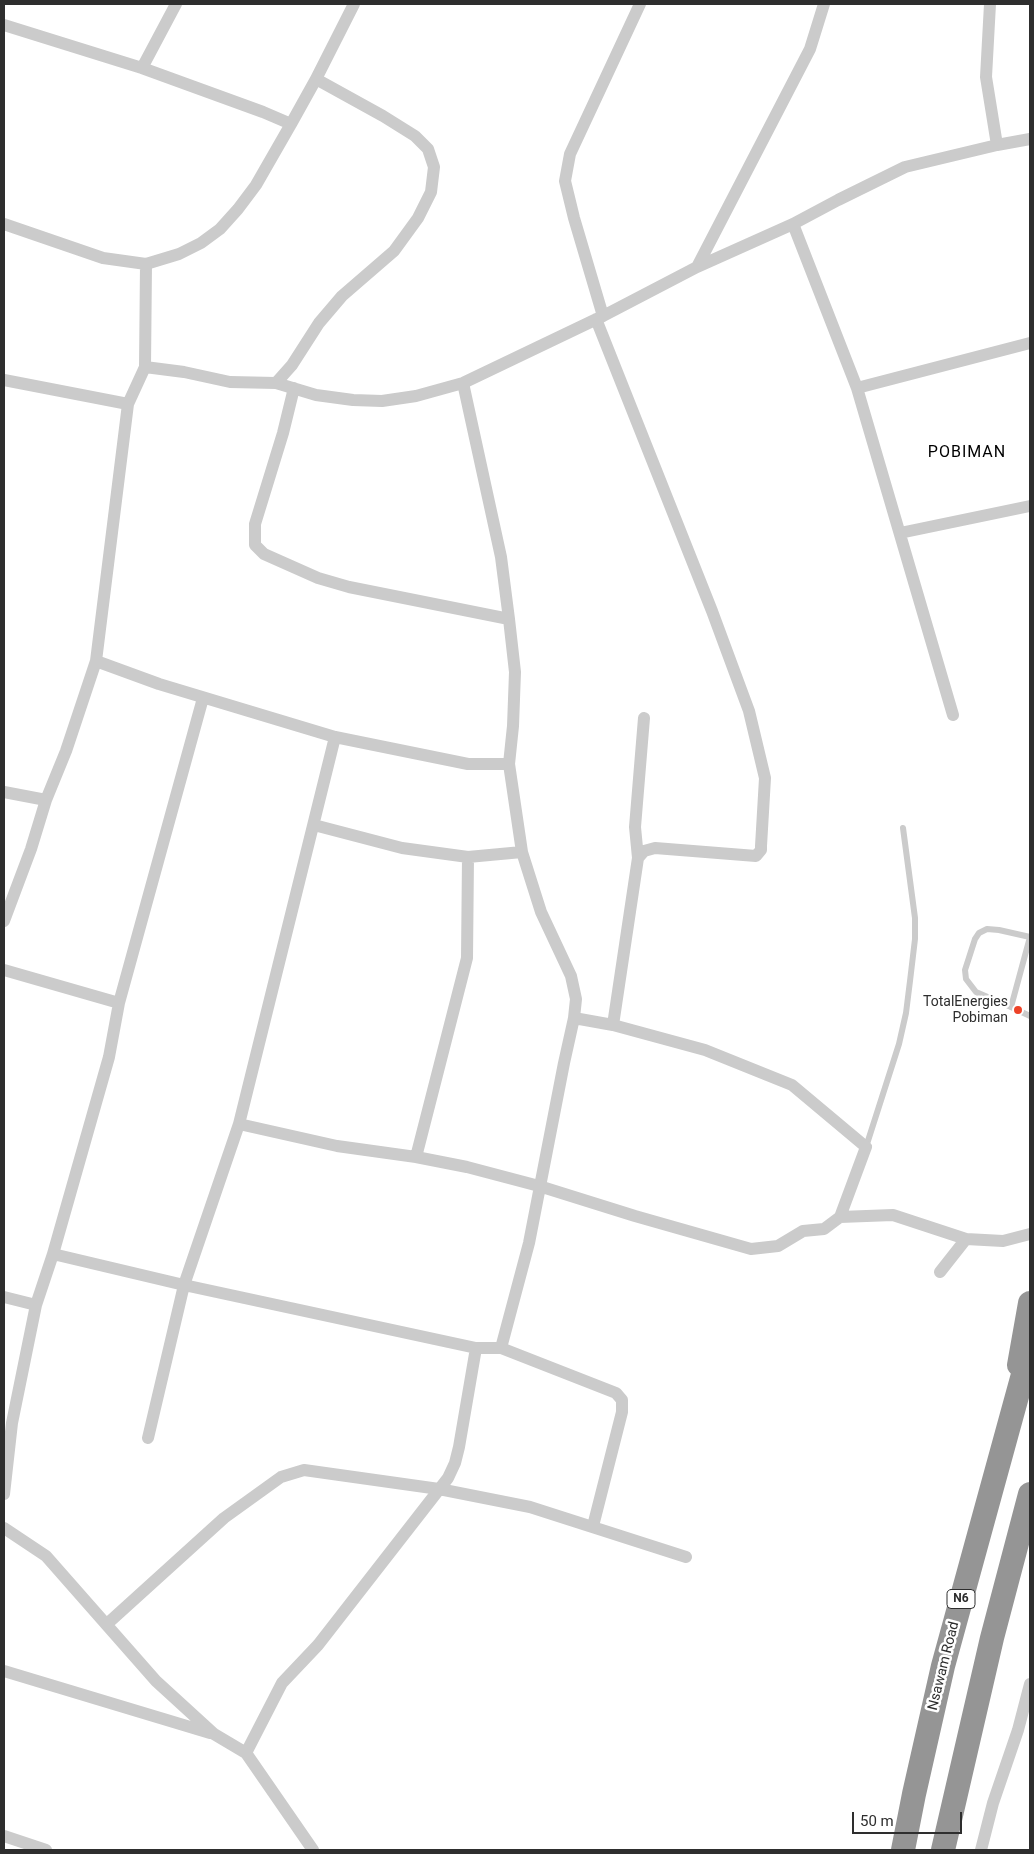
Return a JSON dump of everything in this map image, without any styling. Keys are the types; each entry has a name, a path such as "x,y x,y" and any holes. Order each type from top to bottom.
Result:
{"highway":[{"name":"Nsawam Road","path":"1009,1426 1030,1303"},
{"name":"Nsawam Road","path":"903,1850 943,1666 1030,1350"},
{"path":"943,1850 992,1638 1030,1494"}],"street":[{"path":"142,68 176,4"},
{"path":"4,224 103,258 146,264 179,254 201,243 220,229 238,210 256,185 316,79 354,4"},
{"path":"638,858 644,851 655,848 756,856 762,846 764,778 749,711 599,318 565,181 570,154 640,4"},
{"path":"697,267 810,49 824,4"},
{"path":"990,4 986,77 998,145"},
{"path":"4,25 142,68 291,124"},
{"path":"276,383 292,365 318,323 342,296 394,251 418,218 431,192 434,167 428,149 415,136 316,79"},
{"path":"145,367 184,372 230,382 276,383 316,395 353,400 382,401 416,396 463,383 599,318 697,267 793,224 905,167 1030,139"},
{"path":"793,224 857,388 953,715"},
{"path":"4,920 31,849 46,800 66,751 96,661 128,404 145,367 146,264"},
{"path":"857,388 1030,343"},
{"path":"4,380 128,404"},
{"path":"463,383 501,557 509,619 515,672 513,726 509,764 522,852 541,912 571,976 576,999 574,1018 529,1242 501,1348"},
{"path":"294,388 283,434 255,524 254,545 264,554 318,578 348,587 509,619"},
{"path":"900,533 1030,506"},
{"path":"96,661 203,698 335,737 468,764 509,764"},
{"path":"4,1494 12,1423 36,1305 53,1254 109,1057 119,1003 203,698"},
{"path":"613,1025 638,858 635,826 644,718"},
{"path":"148,1438 184,1285 239,1124 335,737"},
{"path":"4,792 46,800"},
{"path":"314,824 402,848 468,857 522,852"},
{"path":"416,1157 467,958 468,857"},
{"path":"4,970 119,1003"},
{"path":"239,1124 337,1146 416,1157 467,1167 539,1186 751,1250 778,1246 803,1232 824,1229 840,1217 866,1147 792,1085 705,1050 613,1025 574,1018"},
{"path":"840,1217 893,1215 966,1239 1003,1241 1030,1234"},
{"path":"940,1272 966,1239"},
{"path":"53,1254 184,1285 476,1348 501,1348 616,1393 622,1400 622,1412 593,1526"},
{"path":"4,1297 36,1305"},
{"path":"246,1753 282,1683 318,1645 448,1478 455,1463 476,1348"},
{"path":"106,1624 224,1518 281,1477 304,1470 439,1489 530,1507 686,1557"},
{"path":"4,1528 46,1556 156,1681 214,1734 246,1753 313,1850"},
{"path":"4,1671 214,1734"},
{"path":"981,1850 993,1803 1018,1730 1030,1684"},
{"path":"4,1836 46,1850"}],"lane":[{"path":"866,1147 899,1044 910,982 915,938 915,918 903,828"},
{"path":"1011,1007 1030,938 987,929 979,933 975,939 965,970 966,978 976,992 1030,1016"}],"place":[{"name":"TotalEnergies Pobiman","path":"1018,1010"}],"district":[{"name":"POBIMAN","path":"967,453"}]}
